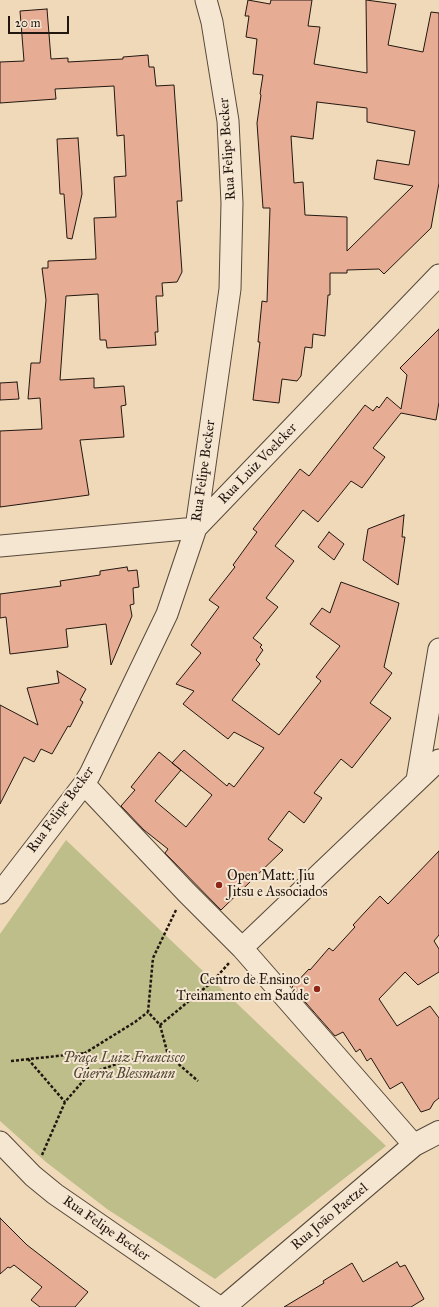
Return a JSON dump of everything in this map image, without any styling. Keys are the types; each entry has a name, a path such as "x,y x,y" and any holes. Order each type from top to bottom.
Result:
{"street":[{"name":"Rua Felipe Becker","path":"0,893 84,784 90,774 167,614 196,528 230,289 232,204 228,121 212,22 206,0"},
{"name":"Rua Luiz Voelcker","path":"196,528 439,275"},
{"path":"0,546 196,528"},
{"path":"418,780 439,649"},
{"path":"242,948 439,760"},
{"path":"84,784 186,892 242,948 414,1145"},
{"name":"Rua João Paetzel","path":"224,1307 414,1145 439,1132"},
{"name":"Rua Felipe Becker","path":"0,1142 33,1176 62,1199 219,1307"}],"path":[{"path":"11,1061 85,1052 135,1022 148,1012 153,958 166,928 186,892"},
{"path":"160,1025 212,982 242,948"},
{"path":"148,1012 160,1025 168,1055 198,1081"},
{"path":"85,1052 89,1074"},
{"path":"33,1176 65,1102 89,1074 125,1061 168,1055"},
{"path":"28,1059 65,1102"}],"green space":[{"name":"Praça Luiz Francisco Guerra Blessmann","path":"66,840 386,1146 215,1279 107,1209 46,1162 0,1121 0,934"}],"building":[{"path":"248,0 270,4 271,0 312,0 308,26 320,27 314,64 367,73 366,0 396,4 388,45 423,52 431,12 439,13 439,183 431,228 384,274 379,269 347,270 347,273 330,273 330,295 328,295 325,336 313,334 312,348 305,347 301,376 297,381 282,379 279,403 253,400 260,342 258,342 262,301 267,302 270,208 263,208 257,123 263,75 253,74 257,39 246,37 249,16 245,16","holes":["317,102 367,108 367,122 415,131 409,165 377,160 374,179 413,186 347,251 347,217 305,215 303,182 294,183 291,136 313,139"]},
{"path":"47,9 51,59 68,58 68,62 123,59 123,57 148,55 149,67 154,67 156,86 174,85 182,201 177,201 182,272 177,282 162,283 163,296 156,296 158,332 155,332 156,345 107,348 106,340 100,340 98,294 66,296 60,380 94,378 94,388 124,386 126,405 121,406 124,437 80,440 89,495 0,507 0,431 42,429 40,398 28,399 31,363 40,363 46,300 42,268 48,268 48,261 96,259 94,218 116,217 114,177 126,176 124,135 117,136 114,86 55,89 56,99 0,103 0,62 24,61 20,11"},
{"path":"78,138 82,194 72,239 67,238 64,194 60,194 57,139"},
{"path":"439,329 439,402 436,420 401,413 373,448 385,457 362,488 351,481 318,522 303,510 275,546 294,561 266,598 278,607 253,638 262,645 260,647 263,650 256,660 260,664 232,700 279,735 321,681 316,677 340,646 310,624 322,608 330,613 341,582 399,603 384,667 392,673 370,703 391,718 352,768 341,759 314,793 322,798 304,823 289,811 268,839 283,850 221,910 165,853 168,849 144,830 121,806 135,790 131,787 159,752 172,763 184,750 227,786 229,783 234,787 264,748 234,732 228,739 183,704 194,691 176,684 201,653 191,645 219,607 209,600 235,567 233,565 257,532 253,529 300,469 309,476 365,405 373,411 377,406 379,408 387,397 401,409 407,375 400,368","holes":["181,770 212,795 186,827 155,801"]},
{"path":"17,382 19,399 0,400 0,383"},
{"path":"404,515 402,537 405,537 398,585 363,560 368,529"},
{"path":"329,532 344,544 334,560 318,547"},
{"path":"127,567 128,571 137,570 139,587 133,588 134,604 130,605 132,616 111,665 106,624 66,629 68,647 10,654 6,617 0,618 0,594 61,586 60,581 100,575 100,571"},
{"path":"57,671 86,689 80,700 83,702 70,727 68,726 52,754 41,749 34,762 24,757 0,804 0,705 38,725 27,688 59,683"},
{"path":"439,851 439,935 434,941 439,949 439,972 418,985 405,972 379,999 397,1026 430,1006 439,1018 439,1098 434,1102 430,1109 421,1112 402,1082 390,1089 371,1058 367,1061 360,1049 356,1052 343,1032 335,1036 292,987 309,969 310,970 329,948 333,951 355,927 353,925 380,896 388,904"},
{"path":"0,1218 27,1245 88,1292 75,1307 40,1307 31,1300 42,1287 14,1265 10,1268 8,1267 0,1274"},
{"path":"397,1262 400,1267 405,1265 424,1299 411,1307 284,1307 324,1283 323,1281 352,1263 363,1282"}],"place":[{"name":"Open Matt: Jiu Jitsu e Associados","path":"219,885"},
{"name":"Centro de Ensino e Treinamento em Saúde","path":"317,989"}]}
